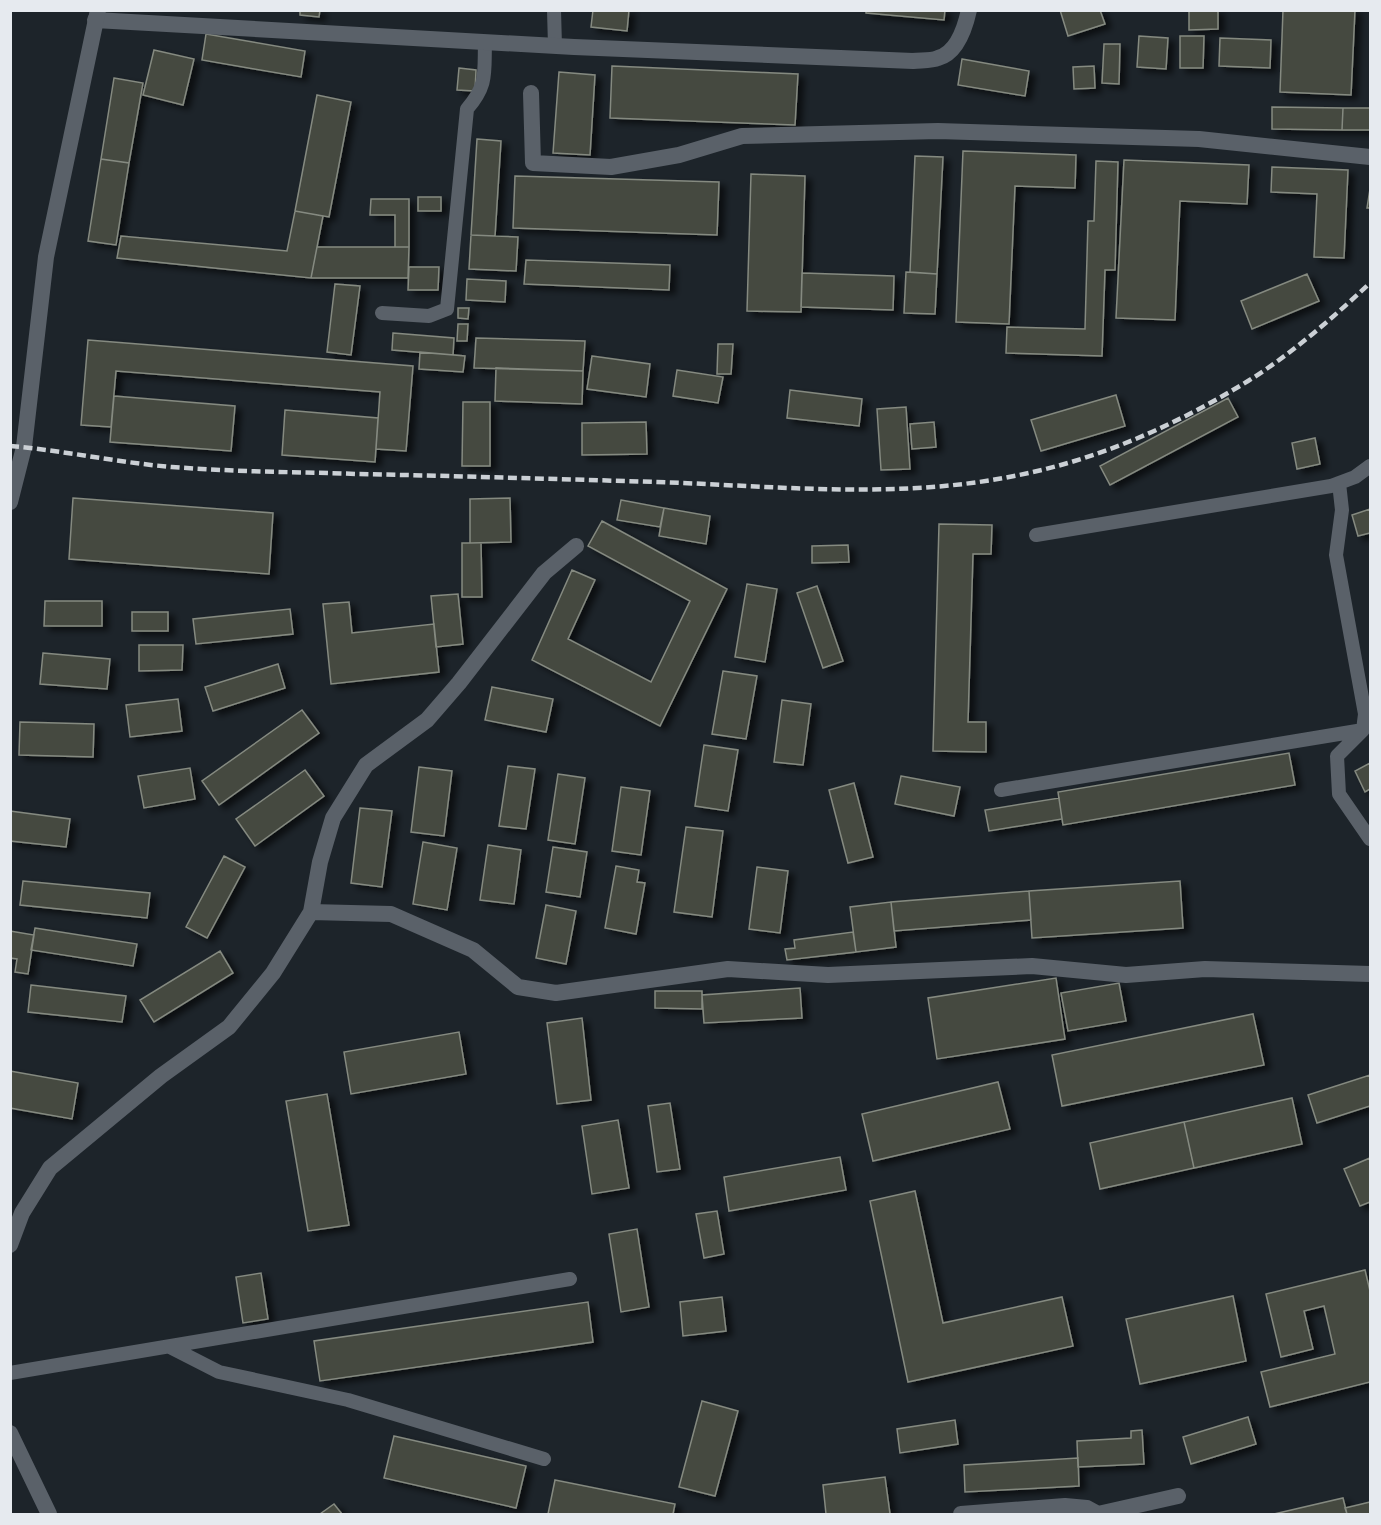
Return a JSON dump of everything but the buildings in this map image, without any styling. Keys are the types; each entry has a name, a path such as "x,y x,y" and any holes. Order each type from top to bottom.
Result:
{"street":[{"path":"10,502 24,447 46,257 96,15 555,46 913,61 940,58 954,48 969,10"},
{"path":"531,93 533,163 611,167 679,155 742,136 938,131 1199,139 1371,157"},
{"path":"10,1245 22,1213 50,1168 161,1076 230,1027 273,973 311,912 320,862 333,818 366,765 427,720 459,683 544,573 576,546"},
{"path":"311,912 391,914 473,950 518,987 556,993 728,969 828,975 1032,966 1126,975 1205,969 1371,974"},
{"path":"10,1433 49,1515"},
{"path":"961,1515 1065,1506 1087,1508 1098,1514 1178,1496"}],"lane":[{"path":"554,10 555,46"},
{"path":"382,313 429,316 447,309 467,109 479,96 483,82 485,42"},
{"path":"1036,535 1331,486 1355,477 1371,466"},
{"path":"1339,483 1342,510 1336,555 1365,714 1363,730 1337,756 1339,794 1371,839"},
{"path":"1001,790 1363,730"},
{"path":"10,1373 570,1279"},
{"path":"170,1347 219,1372 348,1400 544,1459"}],"railway":[{"path":"10,446 143,464 230,470 838,489 884,489 974,483 1019,475 1079,460 1138,438 1194,412 1280,360 1370,283"}]}
